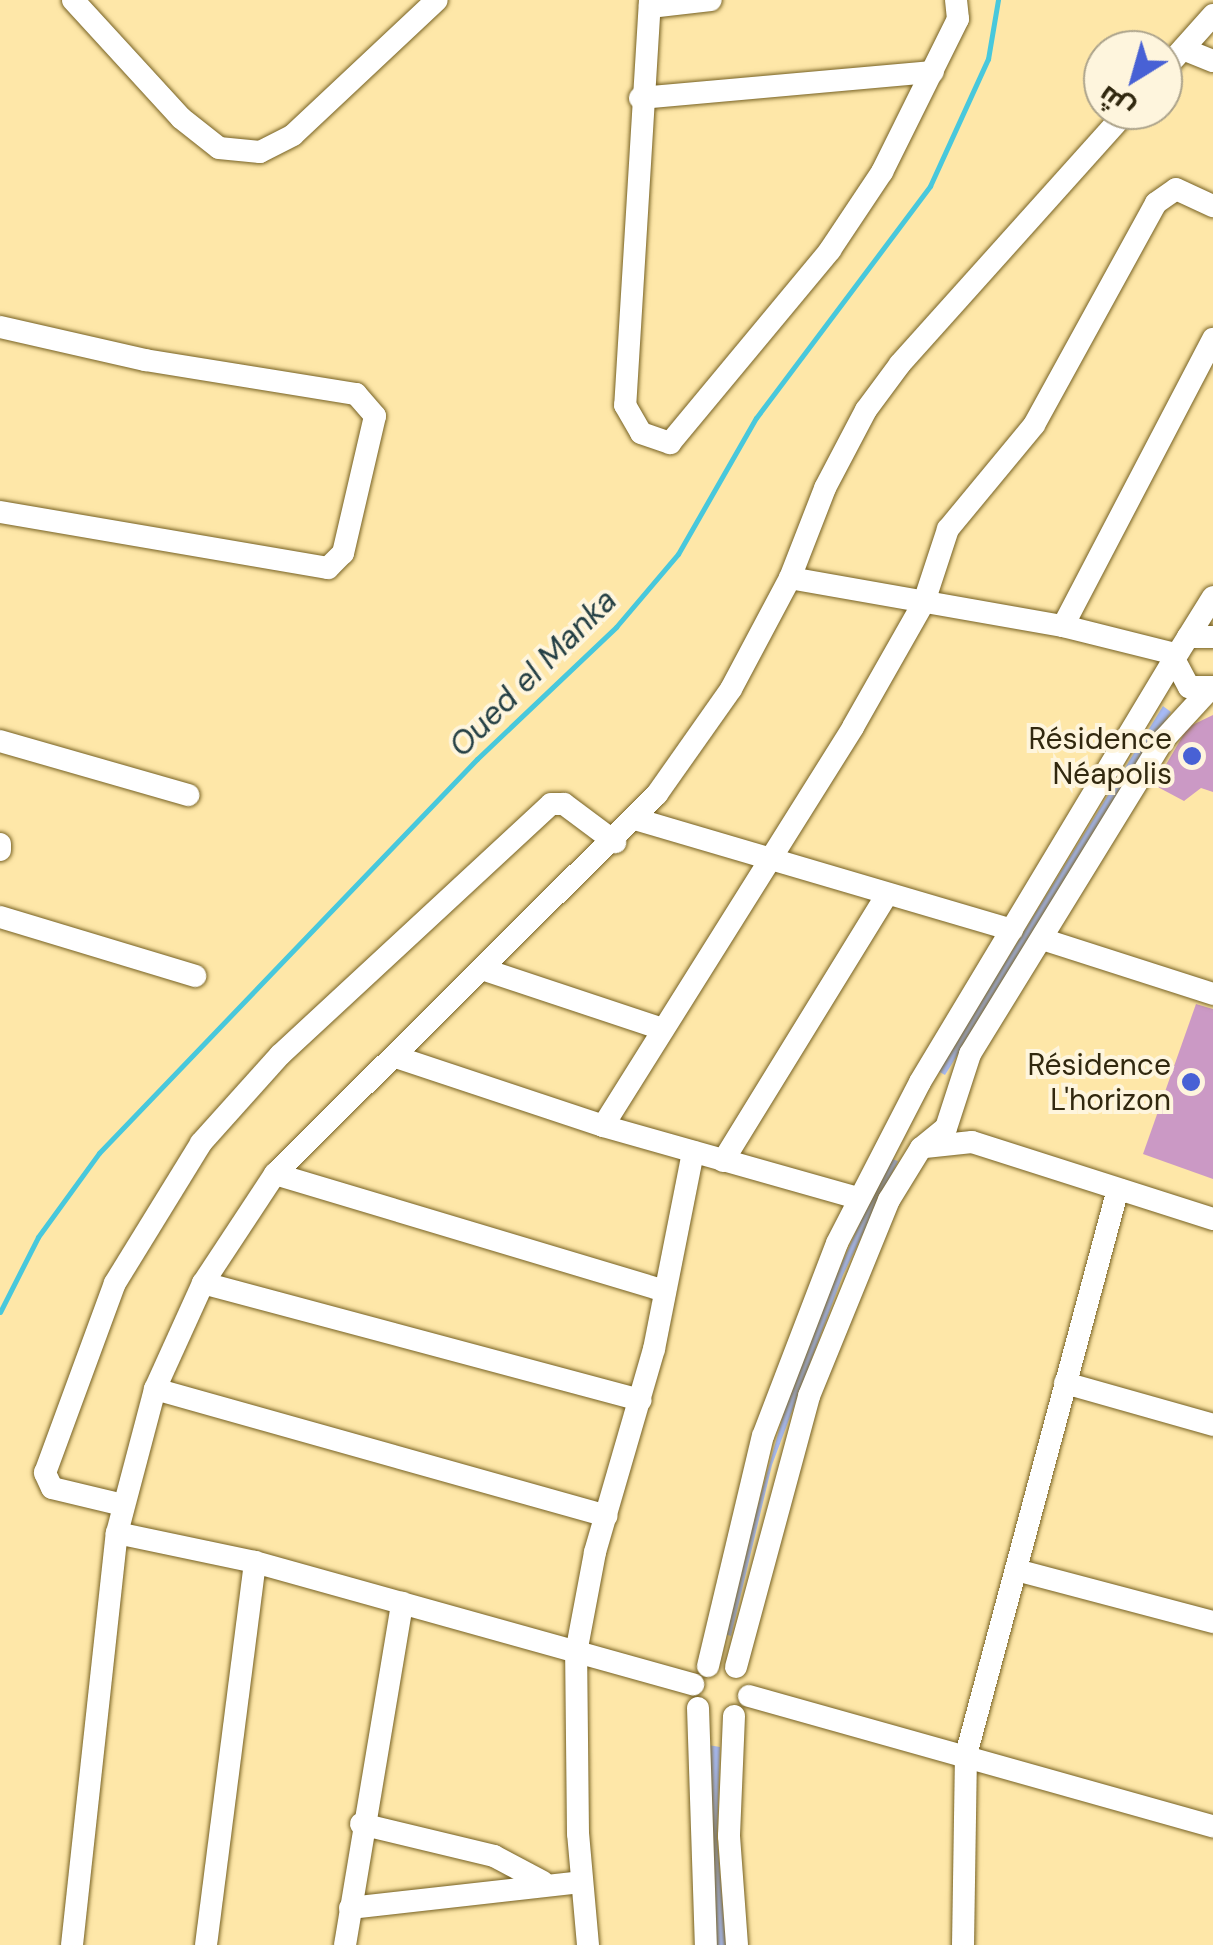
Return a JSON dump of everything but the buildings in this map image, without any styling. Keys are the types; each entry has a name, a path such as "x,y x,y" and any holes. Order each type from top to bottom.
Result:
{"street":[{"path":"73,0 182,118 219,148 260,152 293,135 437,0"},
{"path":"711,0 650,4 640,98 625,405 641,434 670,443 830,250 882,172 958,19 956,0"},
{"path":"1213,15 1183,49 1213,61"},
{"path":"640,98 934,72"},
{"path":"72,1945 117,1532 156,1389 203,1283 275,1174 635,819 730,689 790,578 825,488 866,410 900,364 1110,130"},
{"path":"603,1126 924,602 948,529 1034,425 1156,202 1176,189 1213,206"},
{"path":"0,327 145,360 356,394 372,406 375,422 343,553 328,568 0,512"},
{"path":"1064,626 1213,339"},
{"path":"790,578 1179,650 1213,637"},
{"path":"706,1945 700,1675 763,1436 858,1198 920,1082 1213,598"},
{"path":"1179,650 1189,687 1212,688"},
{"path":"749,1696 736,1667 776,1505 831,1332 889,1200 922,1148 946,1128 949,1109 970,1054 1164,738 1212,688"},
{"path":"0,741 188,795"},
{"path":"123,1506 52,1488 44,1473 108,1298 201,1143 280,1054 551,804 564,804 615,842"},
{"path":"635,819 1012,930"},
{"path":"723,1162 887,894"},
{"path":"0,917 194,976"},
{"path":"1042,939 1213,994"},
{"path":"485,970 662,1028"},
{"path":"396,1057 603,1126 858,1198"},
{"path":"920,1082 949,1109 972,1142"},
{"path":"887,1144 922,1148 972,1142 1213,1219"},
{"path":"588,1945 581,1882 576,1653 606,1516 641,1400 692,1152"},
{"path":"275,1174 666,1291"},
{"path":"963,1945 966,1755 1118,1188"},
{"path":"203,1283 641,1400"},
{"path":"1065,1383 1213,1425"},
{"path":"156,1389 606,1516"},
{"path":"117,1532 255,1562 576,1653 700,1675 736,1667"},
{"path":"206,1945 255,1562"},
{"path":"1016,1570 1213,1622"},
{"path":"344,1945 361,1824 402,1604"},
{"path":"749,1696 1213,1826"},
{"path":"737,1945 730,1836 734,1716 749,1696"},
{"path":"698,1708 714,1718 734,1716"},
{"path":"361,1824 494,1856 543,1882"},
{"path":"350,1908 543,1882 581,1882"}],"shaded area":[{"path":"1163,706 1171,712 945,1075 938,1071"},
{"path":"889,1158 898,1161 843,1275 772,1465 731,1636 722,1633 799,1359"},
{"path":"708,1745 720,1747 717,1839 726,1945 716,1945"}],"waterway":[{"name":"Oued el Manka","path":"0,1312 38,1237 99,1153 477,759 616,627 678,554 756,418 930,186 988,59 998,0"}],"place":[{"name":"Résidence Néapolis","path":"1192,756"},
{"name":"Résidence L'horizon","path":"1191,1082"}]}
